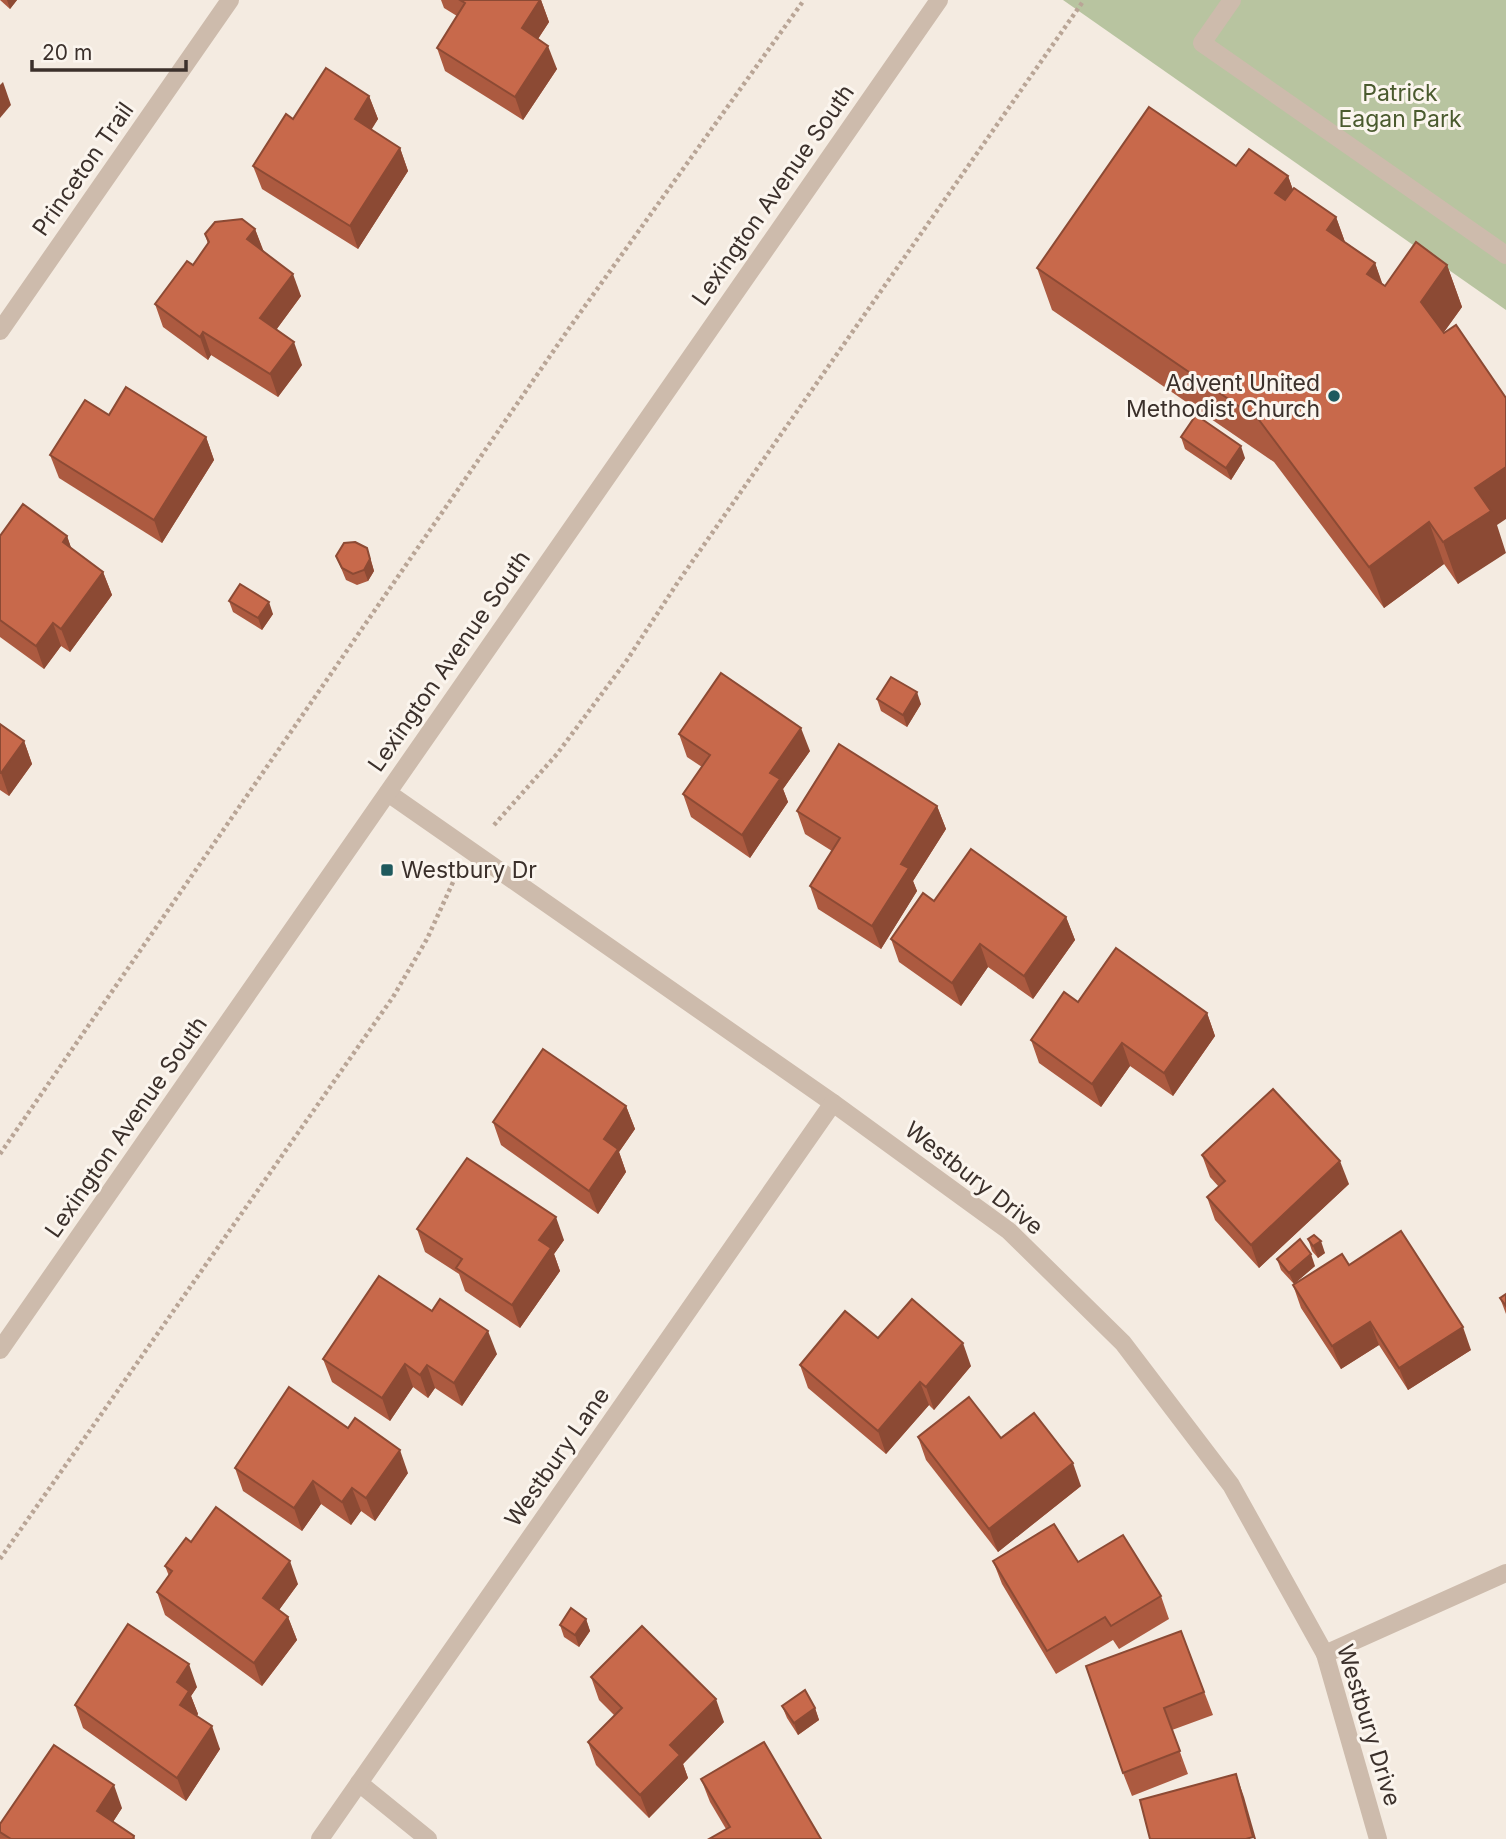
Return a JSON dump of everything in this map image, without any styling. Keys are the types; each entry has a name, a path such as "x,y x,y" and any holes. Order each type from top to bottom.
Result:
{"street":[{"name":"Princeton Trail","path":"0,331 230,0"},
{"name":"Lexington Avenue South","path":"0,1350 939,0"},
{"path":"1232,0 1202,43 1506,255"},
{"name":"Westbury Drive","path":"388,793 833,1103 1009,1231 1123,1343 1231,1485 1325,1654 1378,1839"},
{"name":"Westbury Lane","path":"320,1839 833,1103"},
{"path":"1325,1654 1506,1573"},
{"path":"359,1783 428,1839"}],"path":[{"path":"0,1154 570,327 804,0"},
{"path":"0,1559 393,997 471,851 557,754 627,660 678,582 1084,0"}],"green space":[{"name":"Patrick Eagan Park","path":"1063,0 1506,0 1506,310"}],"building":[{"path":"460,0 540,0 522,28 548,46 515,97 437,48 465,3"},
{"path":"326,68 369,96 355,119 400,148 350,226 253,166 286,114 293,119"},
{"name":"Advent United Methodist Church","path":"1149,107 1236,166 1249,149 1288,176 1275,193 1285,200 1294,188 1336,217 1327,230 1375,263 1367,274 1385,286 1416,242 1447,265 1421,302 1444,333 1456,325 1506,398 1506,467 1475,488 1491,511 1443,542 1429,522 1369,567 1259,420 1037,268"},
{"path":"242,219 255,229 247,239 293,274 260,318 294,342 270,374 203,332 200,337 155,304 187,261 193,265 209,242 205,234 215,222"},
{"path":"126,387 206,437 154,520 50,455 85,400 109,415"},
{"path":"1196,415 1241,446 1226,468 1181,437"},
{"path":"23,504 67,536 63,542 103,572 61,629 53,623 36,646 0,620 0,536"},
{"path":"355,542 367,548 370,559 364,570 353,574 342,568 336,556 344,543"},
{"path":"240,584 269,602 258,618 229,601"},
{"path":"721,673 801,728 770,773 780,779 742,835 683,794 710,755 679,734"},
{"path":"891,677 917,692 903,715 877,699"},
{"path":"0,724 24,741 1,773 0,773"},
{"path":"839,744 937,806 901,864 909,868 872,926 810,886 840,838 797,811"},
{"path":"971,849 1066,917 1024,976 980,944 952,983 891,939 923,893 934,901"},
{"path":"1116,948 1207,1013 1164,1073 1122,1043 1092,1084 1031,1040 1064,992 1078,1002"},
{"path":"543,1049 626,1106 604,1139 618,1149 589,1191 493,1122"},
{"path":"1273,1089 1340,1161 1251,1245 1207,1197 1225,1181 1202,1155"},
{"path":"467,1158 556,1217 539,1240 551,1248 512,1305 456,1268 462,1259 417,1229"},
{"path":"1401,1231 1463,1327 1399,1368 1370,1322 1332,1346 1293,1285 1342,1254 1349,1265"},
{"path":"1314,1235 1321,1241 1313,1246 1308,1239"},
{"path":"1300,1239 1311,1254 1289,1273 1277,1259"},
{"path":"379,1276 432,1311 440,1299 488,1331 454,1383 427,1365 420,1375 405,1364 382,1398 323,1359"},
{"path":"1506,1294 1506,1306 1500,1298"},
{"path":"912,1299 963,1343 926,1387 920,1382 878,1431 800,1365 845,1311 878,1338"},
{"path":"289,1387 348,1428 355,1418 400,1450 366,1498 352,1488 342,1502 313,1481 294,1508 235,1468"},
{"path":"969,1397 1001,1438 1034,1413 1073,1463 989,1529 918,1437"},
{"path":"216,1507 290,1561 263,1598 288,1617 254,1663 157,1592 172,1571 165,1566 186,1538 191,1542"},
{"path":"1054,1524 1078,1562 1123,1535 1161,1596 1111,1626 1105,1617 1047,1651 993,1561"},
{"path":"571,1608 586,1619 575,1635 560,1625"},
{"path":"128,1624 189,1664 177,1682 189,1691 180,1705 212,1726 177,1778 75,1705"},
{"path":"642,1626 716,1699 670,1745 680,1755 640,1795 588,1742 622,1708 591,1677"},
{"path":"1181,1631 1204,1692 1164,1708 1180,1751 1123,1773 1086,1666"},
{"path":"805,1690 815,1708 794,1723 782,1706"},
{"path":"764,1742 821,1839 709,1839 730,1827 701,1779"},
{"path":"54,1745 114,1785 97,1811 134,1836 133,1839 11,1839 0,1832 0,1824"},
{"path":"1236,1774 1253,1837 1150,1839 1140,1800"}],"place":[{"name":"Advent United Methodist Church","path":"1334,396"},
{"name":"Westbury Dr","path":"387,870"}]}
